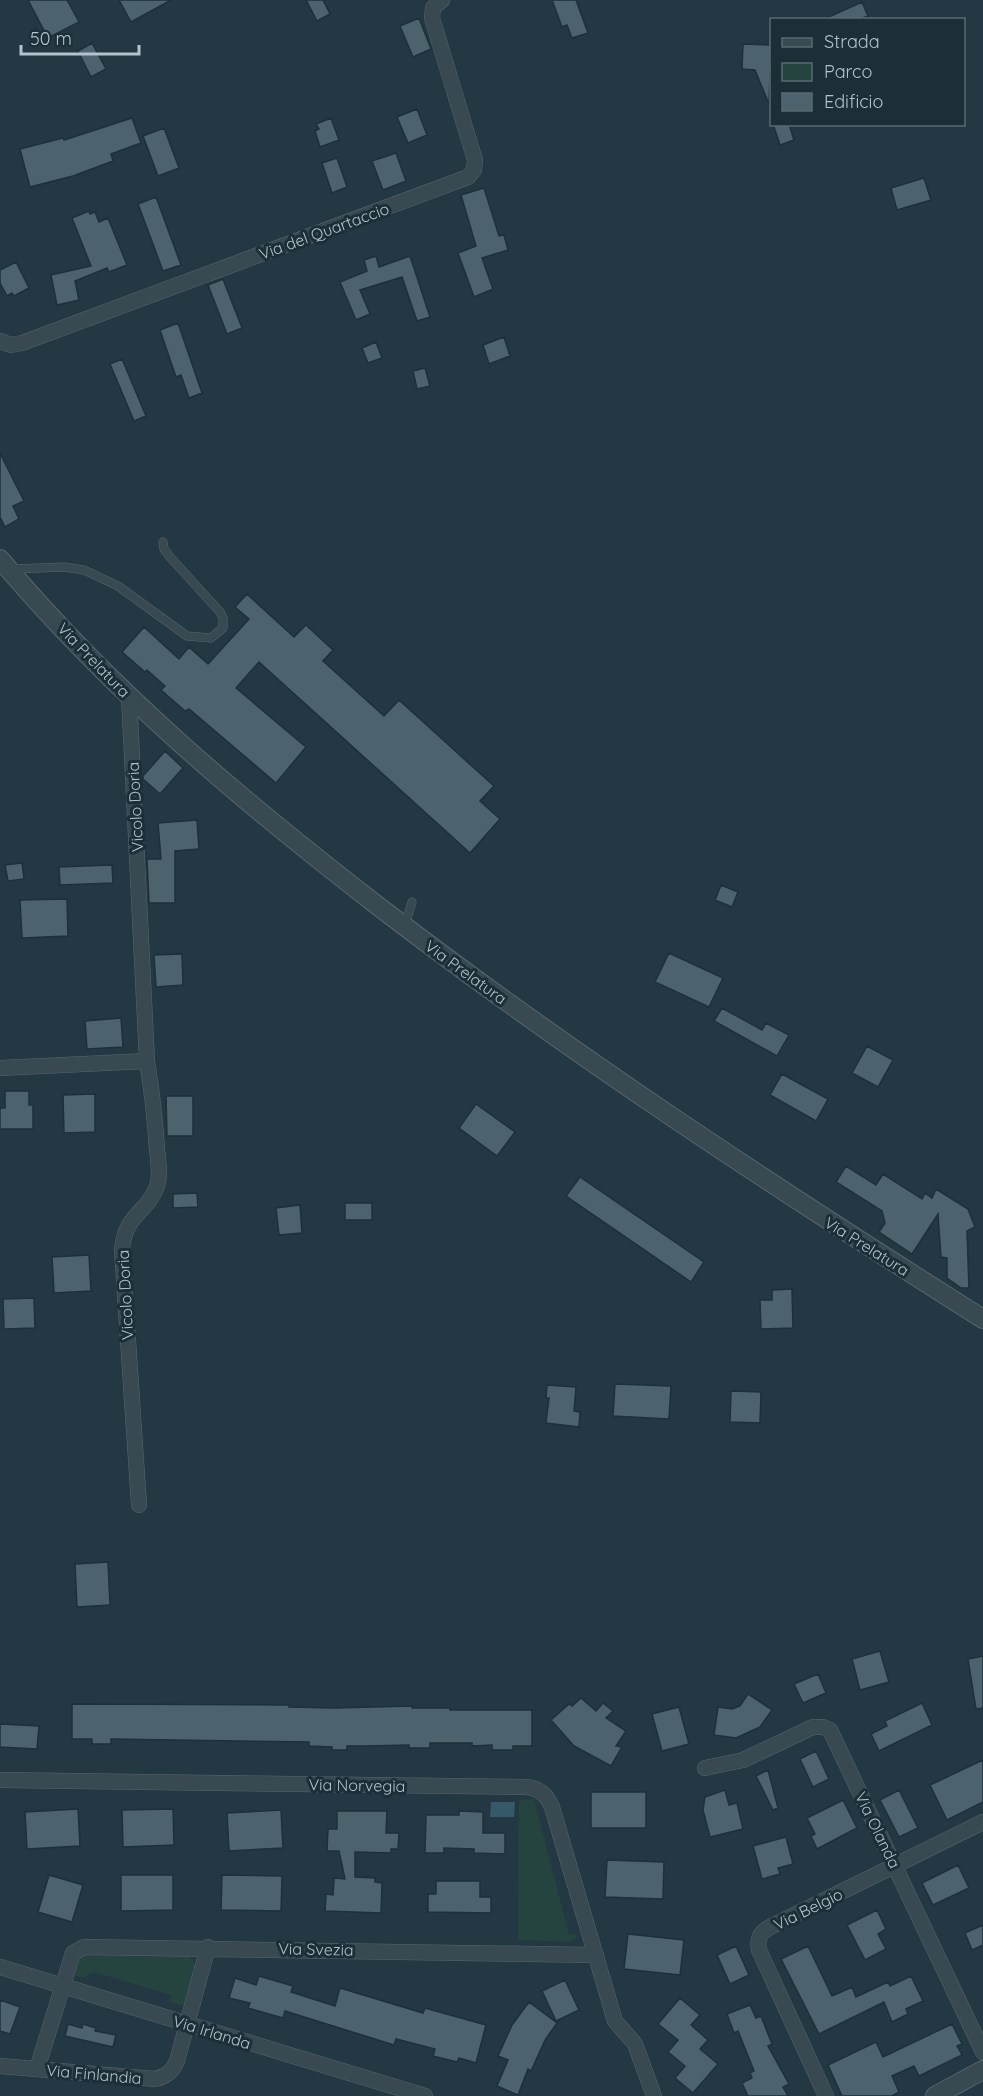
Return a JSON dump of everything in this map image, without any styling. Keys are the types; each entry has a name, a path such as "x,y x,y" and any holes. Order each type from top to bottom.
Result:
{"street":[{"name":"Via del Quartaccio","path":"0,341 11,345 22,343 468,177 474,170 475,160 432,18 433,8 442,0"},
{"name":"Via Prelatura","path":"4,564 129,696 292,839 405,926 595,1066 807,1208 983,1319"},
{"name":"Vicolo Doria","path":"129,696 147,1061 153,1094 158,1180 152,1195 128,1224 124,1232 122,1250 139,1505"},
{"path":"0,1068 147,1061"},
{"name":"Via Olanda","path":"705,1768 743,1760 813,1727 827,1728 832,1733 983,2052"},
{"name":"Via Norvegia","path":"0,1780 533,1788 546,1796 552,1807 615,2021 635,2044 654,2096"},
{"name":"Via Belgio","path":"826,2096 760,1952 758,1939 764,1930 983,1822"},
{"name":"Via Svezia","path":"64,1986 73,1953 84,1947 208,1947 596,1955"},
{"name":"Via Finlandia","path":"0,2066 161,2078 176,2065 208,1947"},
{"name":"Via Irlanda","path":"0,1967 425,2096"},
{"name":"Via Finlandia","path":"37,2069 64,1986"},
{"path":"948,2093 983,2070"}],"lane":[{"path":"4,564 84,570 118,586 187,636 206,638 216,635 223,628 224,622 220,612 170,557 164,549 163,542"},
{"path":"405,926 412,902"}],"green space":[{"path":"534,1799 569,1934 577,1934 576,1939 569,1942 518,1940 519,1800"},
{"path":"86,1954 189,1956 195,1964 185,2006 169,2002 171,1995 93,1972 83,1978 74,1975 79,1959"}],"water":[{"path":"491,1802 515,1802 514,1817 490,1817"}],"building":[{"path":"28,0 67,0 79,22 48,38"},
{"path":"119,0 171,0 131,22"},
{"path":"306,0 323,0 330,14 317,21"},
{"path":"552,0 576,0 588,33 572,38 567,25 562,27"},
{"path":"862,2 868,16 863,18 826,18"},
{"path":"419,18 431,49 413,57 400,26"},
{"path":"92,43 106,69 91,77 78,51"},
{"path":"743,44 770,45 769,104 755,70 742,69"},
{"path":"417,109 427,135 408,143 397,117"},
{"path":"132,118 141,143 111,154 113,161 73,176 30,187 20,149 63,138 64,140"},
{"path":"331,118 339,140 320,147 315,131 319,129 316,124"},
{"path":"774,126 790,126 794,140 780,145"},
{"path":"164,128 179,168 158,176 143,136"},
{"path":"396,153 406,181 383,190 372,161"},
{"path":"337,158 347,187 332,193 322,163"},
{"path":"924,178 931,200 897,210 891,188"},
{"path":"484,188 499,236 504,235 508,250 482,258 493,289 474,297 458,253 476,246 461,195"},
{"path":"156,197 181,265 163,271 138,204"},
{"path":"89,211 90,214 95,212 99,222 108,218 127,265 109,272 107,268 75,281 79,300 57,305 51,275 91,266 72,218"},
{"path":"376,256 379,267 410,256 430,317 417,321 402,277 360,290 370,314 356,320 340,282 367,271 364,260"},
{"path":"16,262 29,288 14,296 12,293 7,296 0,283 0,270"},
{"path":"223,279 242,328 227,334 208,285"},
{"path":"178,323 202,393 189,398 181,375 176,377 160,330"},
{"path":"504,337 510,356 489,364 483,345"},
{"path":"376,342 382,358 368,363 362,348"},
{"path":"122,359 146,416 134,421 110,364"},
{"path":"425,368 430,386 417,389 413,371"},
{"path":"0,453 24,501 13,506 19,519 5,527 0,517"},
{"path":"247,594 294,637 306,625 333,650 323,661 384,716 399,700 494,786 480,801 500,819 470,853 259,662 236,688 306,747 276,783 189,709 185,711 161,690 165,686 122,652 144,627 179,659 189,647 208,664 249,619 235,607"},
{"path":"165,751 183,768 160,794 143,779 143,776"},
{"path":"197,820 199,849 175,851 175,903 149,903 147,859 161,859 158,823"},
{"path":"22,863 24,879 8,881 5,865"},
{"path":"112,865 113,883 60,885 59,867"},
{"path":"721,885 738,892 732,907 715,900"},
{"path":"67,899 68,936 22,938 20,900"},
{"path":"669,953 723,978 709,1007 655,982"},
{"path":"182,954 183,985 156,987 154,955"},
{"path":"722,1008 762,1030 766,1023 789,1035 777,1056 714,1021"},
{"path":"121,1018 123,1047 87,1049 85,1021"},
{"path":"867,1046 893,1060 878,1087 852,1073"},
{"path":"782,1074 828,1099 816,1121 770,1095"},
{"path":"5,1091 29,1091 29,1105 33,1105 33,1129 0,1129 0,1108 5,1108"},
{"path":"95,1094 95,1132 64,1133 63,1095"},
{"path":"166,1096 193,1096 193,1136 167,1136"},
{"path":"476,1104 515,1132 497,1156 459,1128"},
{"path":"846,1166 876,1185 883,1174 922,1199 925,1193 932,1198 936,1189 968,1209 975,1227 967,1231 969,1288 961,1288 947,1278 947,1258 941,1257 938,1214 912,1254 879,1232 885,1223 882,1211 836,1182"},
{"path":"580,1177 704,1262 691,1282 566,1196"},
{"path":"197,1193 198,1207 173,1208 173,1194"},
{"path":"345,1203 372,1203 372,1220 345,1220"},
{"path":"300,1205 302,1233 279,1235 276,1208"},
{"path":"89,1255 91,1291 54,1293 52,1257"},
{"path":"792,1289 793,1328 761,1329 760,1300 772,1300 772,1290"},
{"path":"34,1298 35,1328 4,1329 3,1299"},
{"path":"615,1384 671,1386 669,1419 613,1416"},
{"path":"547,1385 576,1387 574,1411 580,1412 579,1427 546,1423 549,1398 546,1398"},
{"path":"731,1391 761,1392 760,1423 730,1422"},
{"path":"108,1562 110,1605 77,1607 75,1564"},
{"path":"880,1651 889,1682 860,1690 852,1659"},
{"path":"983,1656 983,1708 976,1709 968,1659"},
{"path":"818,1674 826,1693 803,1703 794,1684"},
{"path":"748,1694 772,1710 760,1727 736,1738 714,1735 718,1707 732,1709 740,1706"},
{"path":"581,1698 596,1711 603,1703 613,1711 606,1718 626,1731 616,1746 622,1747 611,1766 574,1746 551,1720 569,1704 572,1706"},
{"path":"922,1703 932,1725 879,1751 871,1734 887,1726 885,1721"},
{"path":"72,1704 289,1705 289,1707 335,1708 412,1706 412,1708 450,1708 450,1710 532,1710 532,1746 513,1746 513,1750 492,1750 492,1745 430,1743 430,1748 409,1748 409,1745 347,1746 347,1750 332,1750 332,1747 309,1746 309,1742 111,1739 111,1744 92,1744 92,1739 72,1739"},
{"path":"679,1707 689,1744 662,1751 652,1714"},
{"path":"0,1724 39,1726 37,1749 0,1747"},
{"path":"816,1751 829,1779 813,1787 800,1759"},
{"path":"983,1760 983,1802 947,1820 930,1785"},
{"path":"768,1770 778,1808 773,1810 756,1776"},
{"path":"725,1790 729,1805 737,1803 743,1829 710,1837 703,1810 705,1797"},
{"path":"899,1790 918,1828 899,1837 880,1800"},
{"path":"591,1792 646,1792 646,1828 591,1828"},
{"path":"843,1800 857,1828 817,1849 811,1836 815,1834 807,1818"},
{"path":"78,1809 80,1846 27,1849 25,1812"},
{"path":"173,1809 174,1845 123,1847 122,1810"},
{"path":"281,1810 283,1848 229,1851 227,1813"},
{"path":"337,1811 387,1811 386,1833 399,1833 398,1849 391,1849 391,1853 355,1852 355,1877 375,1878 375,1882 382,1883 381,1913 325,1911 326,1894 333,1895 334,1878 345,1879 339,1851 327,1851 328,1829 337,1829"},
{"path":"459,1811 483,1812 483,1833 505,1833 505,1854 474,1853 474,1849 444,1848 444,1853 425,1853 426,1815 459,1815"},
{"path":"786,1837 793,1864 778,1868 780,1874 762,1879 753,1846"},
{"path":"607,1860 664,1862 663,1899 605,1897"},
{"path":"958,1865 969,1888 933,1905 922,1883"},
{"path":"49,1875 83,1885 72,1922 38,1912"},
{"path":"121,1875 173,1875 173,1910 121,1911"},
{"path":"222,1875 282,1876 281,1911 221,1910"},
{"path":"436,1881 480,1881 480,1897 491,1897 491,1913 428,1912 428,1894 436,1894"},
{"path":"877,1910 886,1929 878,1934 886,1949 865,1960 847,1925"},
{"path":"983,1925 983,1945 972,1950 965,1933"},
{"path":"628,1934 684,1940 680,1975 624,1969"},
{"path":"736,1946 749,1975 730,1984 717,1955"},
{"path":"808,1946 832,1996 852,1987 856,1997 888,1982 890,1986 911,1976 923,2001 906,2009 908,2014 892,2022 884,2002 819,2034 781,1959"},
{"path":"259,1976 293,1986 291,1992 335,2006 340,1988 423,2013 425,2008 486,2025 476,2063 459,2058 457,2062 433,2056 435,2049 396,2039 394,2045 285,2011 283,2018 248,2008 250,2003 229,1998 235,1978 256,1985"},
{"path":"565,1980 579,2010 556,2021 542,1991"},
{"path":"680,1998 700,2015 691,2025 708,2040 700,2049 718,2064 693,2093 675,2078 685,2066 668,2052 678,2040 658,2024"},
{"path":"0,2000 20,2007 10,2034 0,2031"},
{"path":"529,2002 557,2023 545,2040 531,2071 528,2069 518,2095 497,2086 508,2060 498,2056 512,2025"},
{"path":"750,2005 756,2018 761,2016 772,2044 768,2046 789,2084 783,2087 788,2096 748,2096 742,2083 752,2078 750,2073 754,2071 738,2031 734,2033 727,2014"},
{"path":"68,2024 82,2028 83,2024 96,2028 95,2031 116,2035 113,2047 65,2036"},
{"path":"952,2024 962,2044 957,2046 962,2055 919,2076 914,2066 892,2076 899,2092 892,2096 842,2096 828,2065 876,2042 883,2057"}]}
